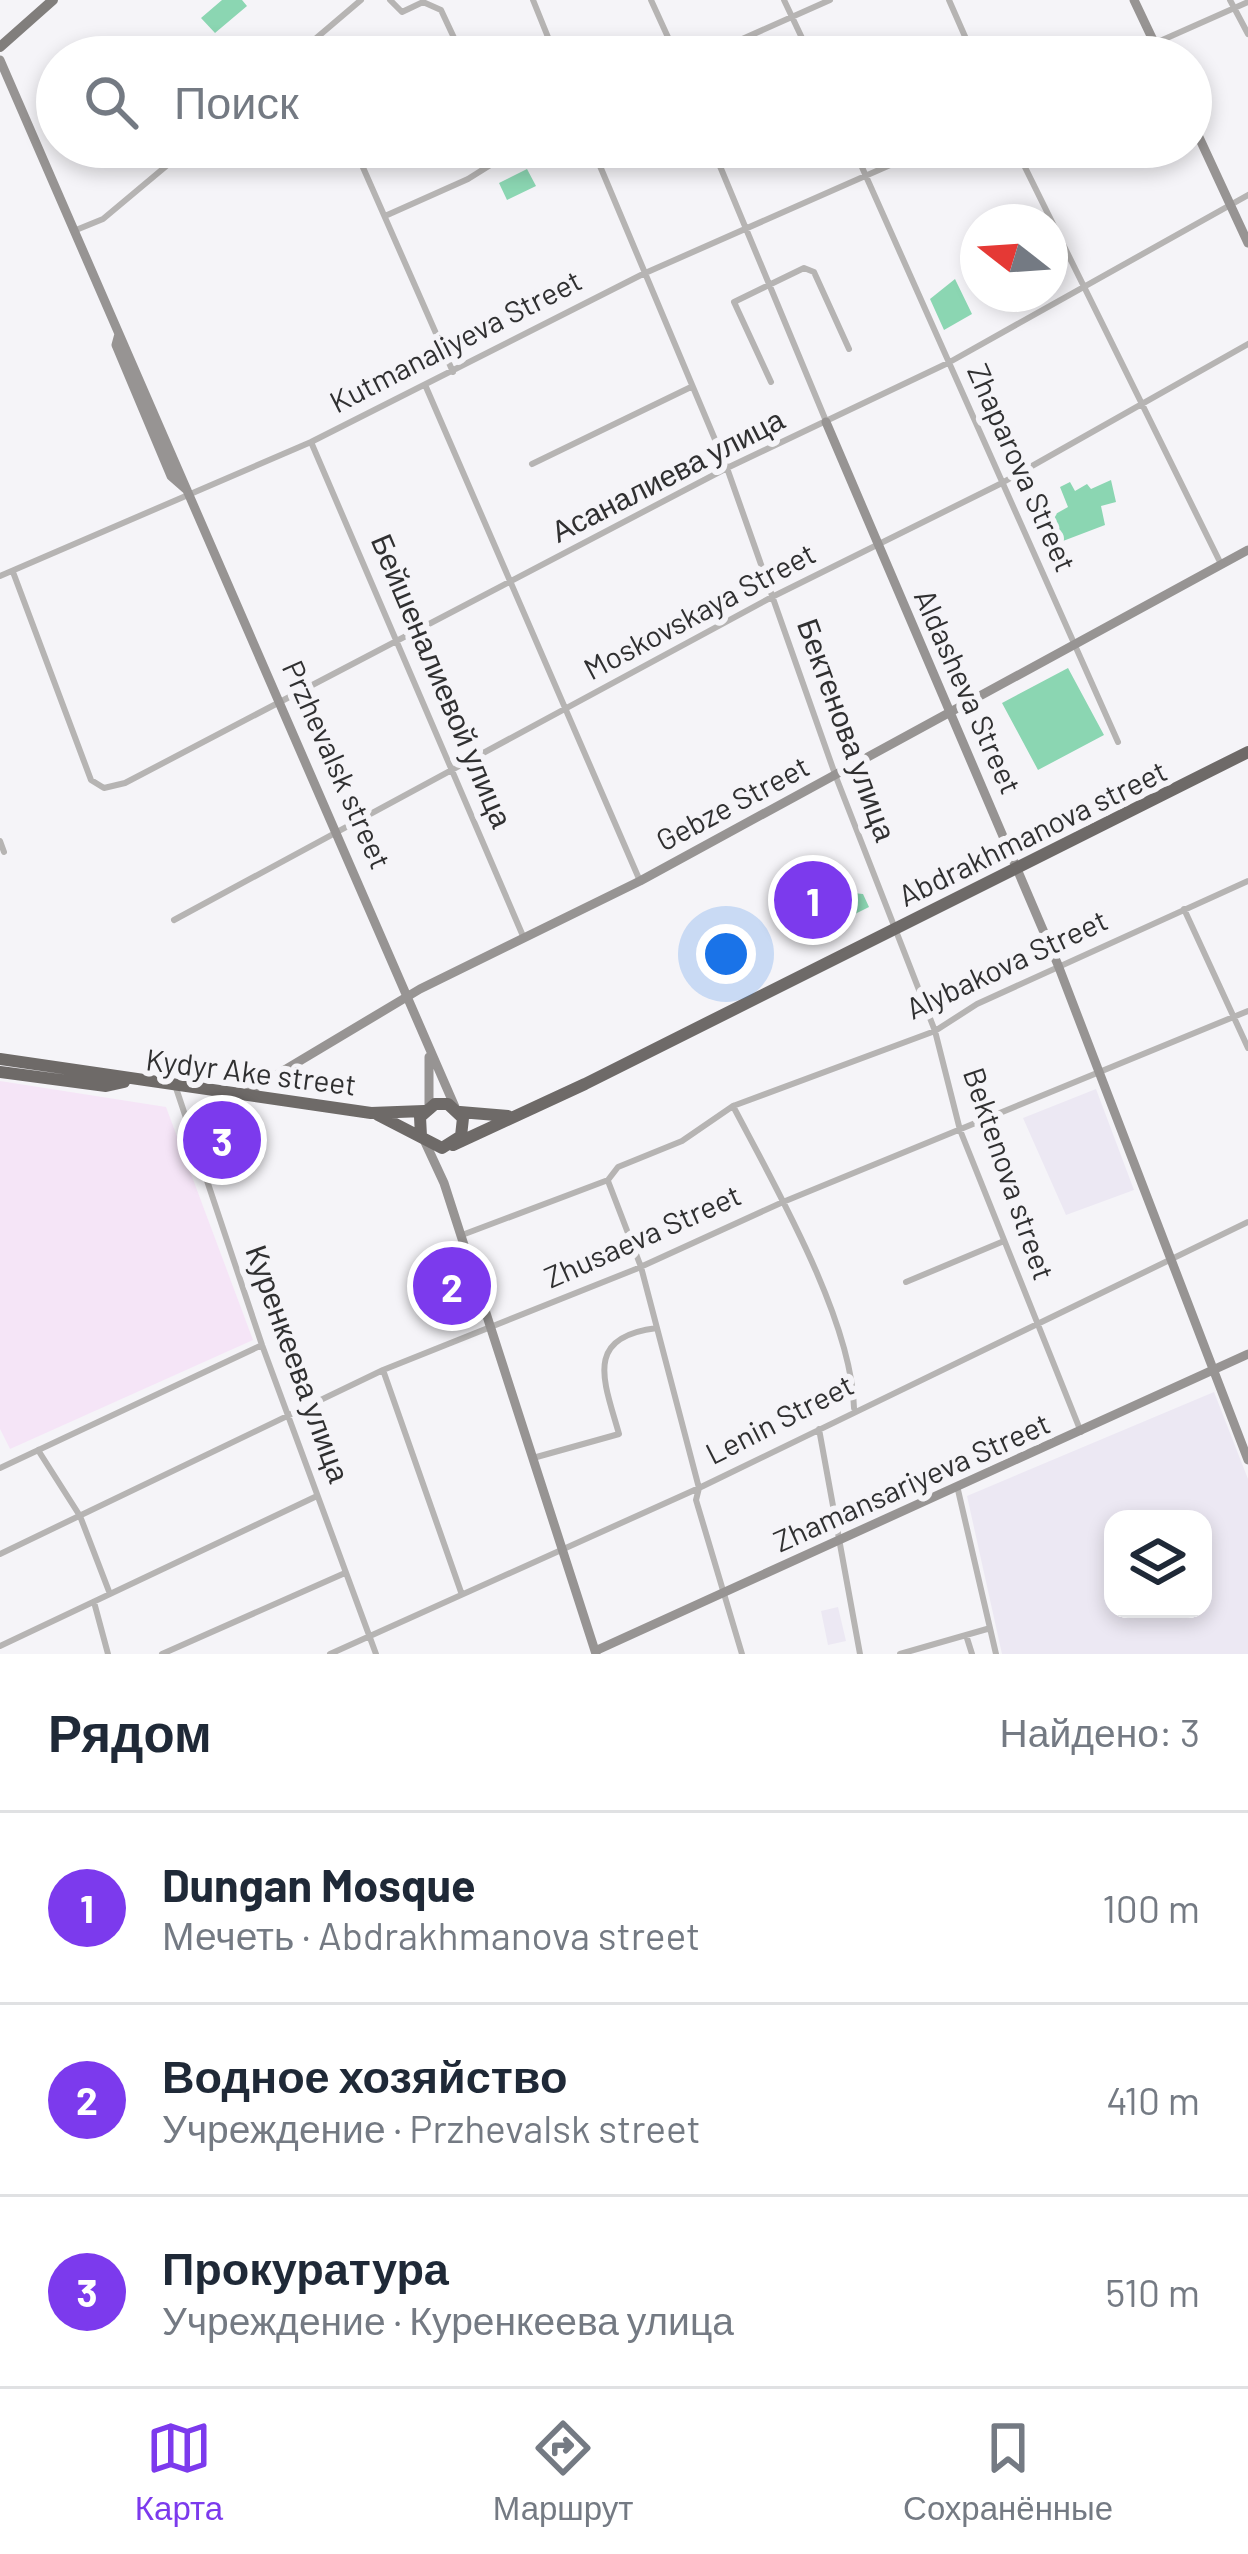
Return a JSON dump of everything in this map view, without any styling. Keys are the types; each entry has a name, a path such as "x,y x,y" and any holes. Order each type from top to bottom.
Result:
{"highway":[{"name":"Abdrakhmanova street","path":"515,1115 1248,752"},
{"name":"Kydyr Ake street","path":"0,1059 107,1074 125,1081 371,1113 457,1109"},
{"name":"Kydyr Ake street","path":"0,1072 106,1086 125,1081"},
{"path":"423,1138 426,1109"},
{"path":"457,1109 484,1118 515,1115"},
{"path":"451,1146 463,1131 457,1109"},
{"name":"Kydyr Ake street","path":"371,1113 451,1146"},
{"path":"451,1146 515,1115"}],"main road":[{"path":"0,47 53,0"},
{"path":"1134,0 1150,36"},
{"name":"Przhevalsk street","path":"0,60 36,141"},
{"path":"1212,165 1248,243"},
{"name":"Przhevalsk street","path":"48,168 411,999 429,1057 457,1109"},
{"name":"Aldasheva Street","path":"826,422 1058,965 1248,1460"},
{"name":"Gebze Street","path":"240,1096 411,999 420,989 836,777 949,710 1248,550"},
{"name":"Przhevalsk street","path":"426,1109 429,1057"},
{"path":"423,1138 439,1167 593,1653"},
{"path":"439,1167 451,1146"},
{"name":"Zhamansariyeva Street","path":"593,1653 1248,1354"}],"street":[{"path":"319,36 362,0"},
{"path":"390,0 402,12 421,2 441,10 453,36"},
{"path":"533,0 548,36"},
{"path":"651,0 667,36"},
{"path":"784,0 802,36"},
{"path":"750,36 830,0"},
{"path":"949,0 965,36"},
{"path":"1170,36 1232,4 1248,2"},
{"path":"1232,4 1248,34"},
{"path":"76,230 103,219 164,168"},
{"path":"363,168 453,372"},
{"path":"385,216 486,168"},
{"name":"Бектенова улица","path":"600,168 727,468 894,929"},
{"name":"Aldasheva Street","path":"720,168 826,422"},
{"name":"Zhaparova Street","path":"862,168 1118,742"},
{"name":"Kutmanaliyeva Street","path":"0,576 311,442 643,274 883,168"},
{"path":"1026,168 1222,564"},
{"name":"Асаналиева улица","path":"13,572 91,780 104,788 125,783 727,468 949,363 1248,195"},
{"path":"771,382 734,302 769,285 812,268 849,349"},
{"name":"Moskovskaya Street","path":"174,920 772,597 1000,484 1248,344"},
{"path":"426,387 640,880"},
{"path":"532,464 692,387"},
{"name":"Бейшеналиевой улица","path":"311,442 525,939"},
{"path":"0,841 4,852"},
{"name":"Alybakova Street","path":"459,1236 608,1180 618,1167 682,1141 733,1106 935,1031 977,1004 1248,880"},
{"path":"1184,909 1248,1048"},
{"name":"Bektenova street","path":"894,929 935,1031 960,1130 1081,1433"},
{"name":"Zhusaeva Street","path":"0,1554 383,1370 641,1267 783,1202 1248,1011"},
{"name":"Куренкеева улица","path":"176,1088 262,1345 376,1654"},
{"path":"733,1106 783,1202 853,1372 854,1408"},
{"path":"608,1180 641,1267 699,1488 696,1500 742,1654"},
{"name":"Lenin Street","path":"330,1654 699,1488 854,1408 1248,1222"},
{"path":"906,1282 1004,1241"},
{"path":"530,1459 619,1434 601,1371 605,1357 617,1339 658,1328"},
{"path":"0,1468 262,1345"},
{"path":"383,1370 461,1592"},
{"path":"819,1429 860,1654"},
{"path":"38,1450 80,1516 110,1594"},
{"path":"958,1490 996,1654"},
{"path":"0,1646 318,1496"},
{"path":"162,1654 346,1572"},
{"path":"94,1602 108,1654"},
{"path":"900,1654 987,1629"},
{"path":"966,1635 972,1654"}],"shaded area":[{"path":"0,1081 166,1107 253,1340 10,1449 0,1429"},
{"path":"1096,1089 1134,1190 1066,1215 1023,1118"},
{"path":"1214,1392 1248,1479 1248,1654 1002,1654 967,1496"},
{"path":"838,1607 846,1641 828,1645 821,1611"}],"green space":[{"path":"222,0 242,0 247,6 215,33 201,18"},
{"path":"527,169 536,186 507,200 499,183"},
{"path":"955,279 960,312 972,314 944,330 930,299"},
{"path":"1111,480 1116,502 1101,506 1105,525 1063,541 1052,516 1068,507 1060,487 1070,482 1075,491 1087,484 1091,489"},
{"path":"1068,668 1104,735 1038,770 1002,703"},
{"path":"806,884 800,914 828,916 835,891 863,894 869,907 801,941 783,907"}],"place":[{"name":"Dungan Mosque","path":"813,900"},
{"name":"Прокуратура","path":"222,1140"},
{"name":"Водное хозяйство","path":"452,1286"}]}
